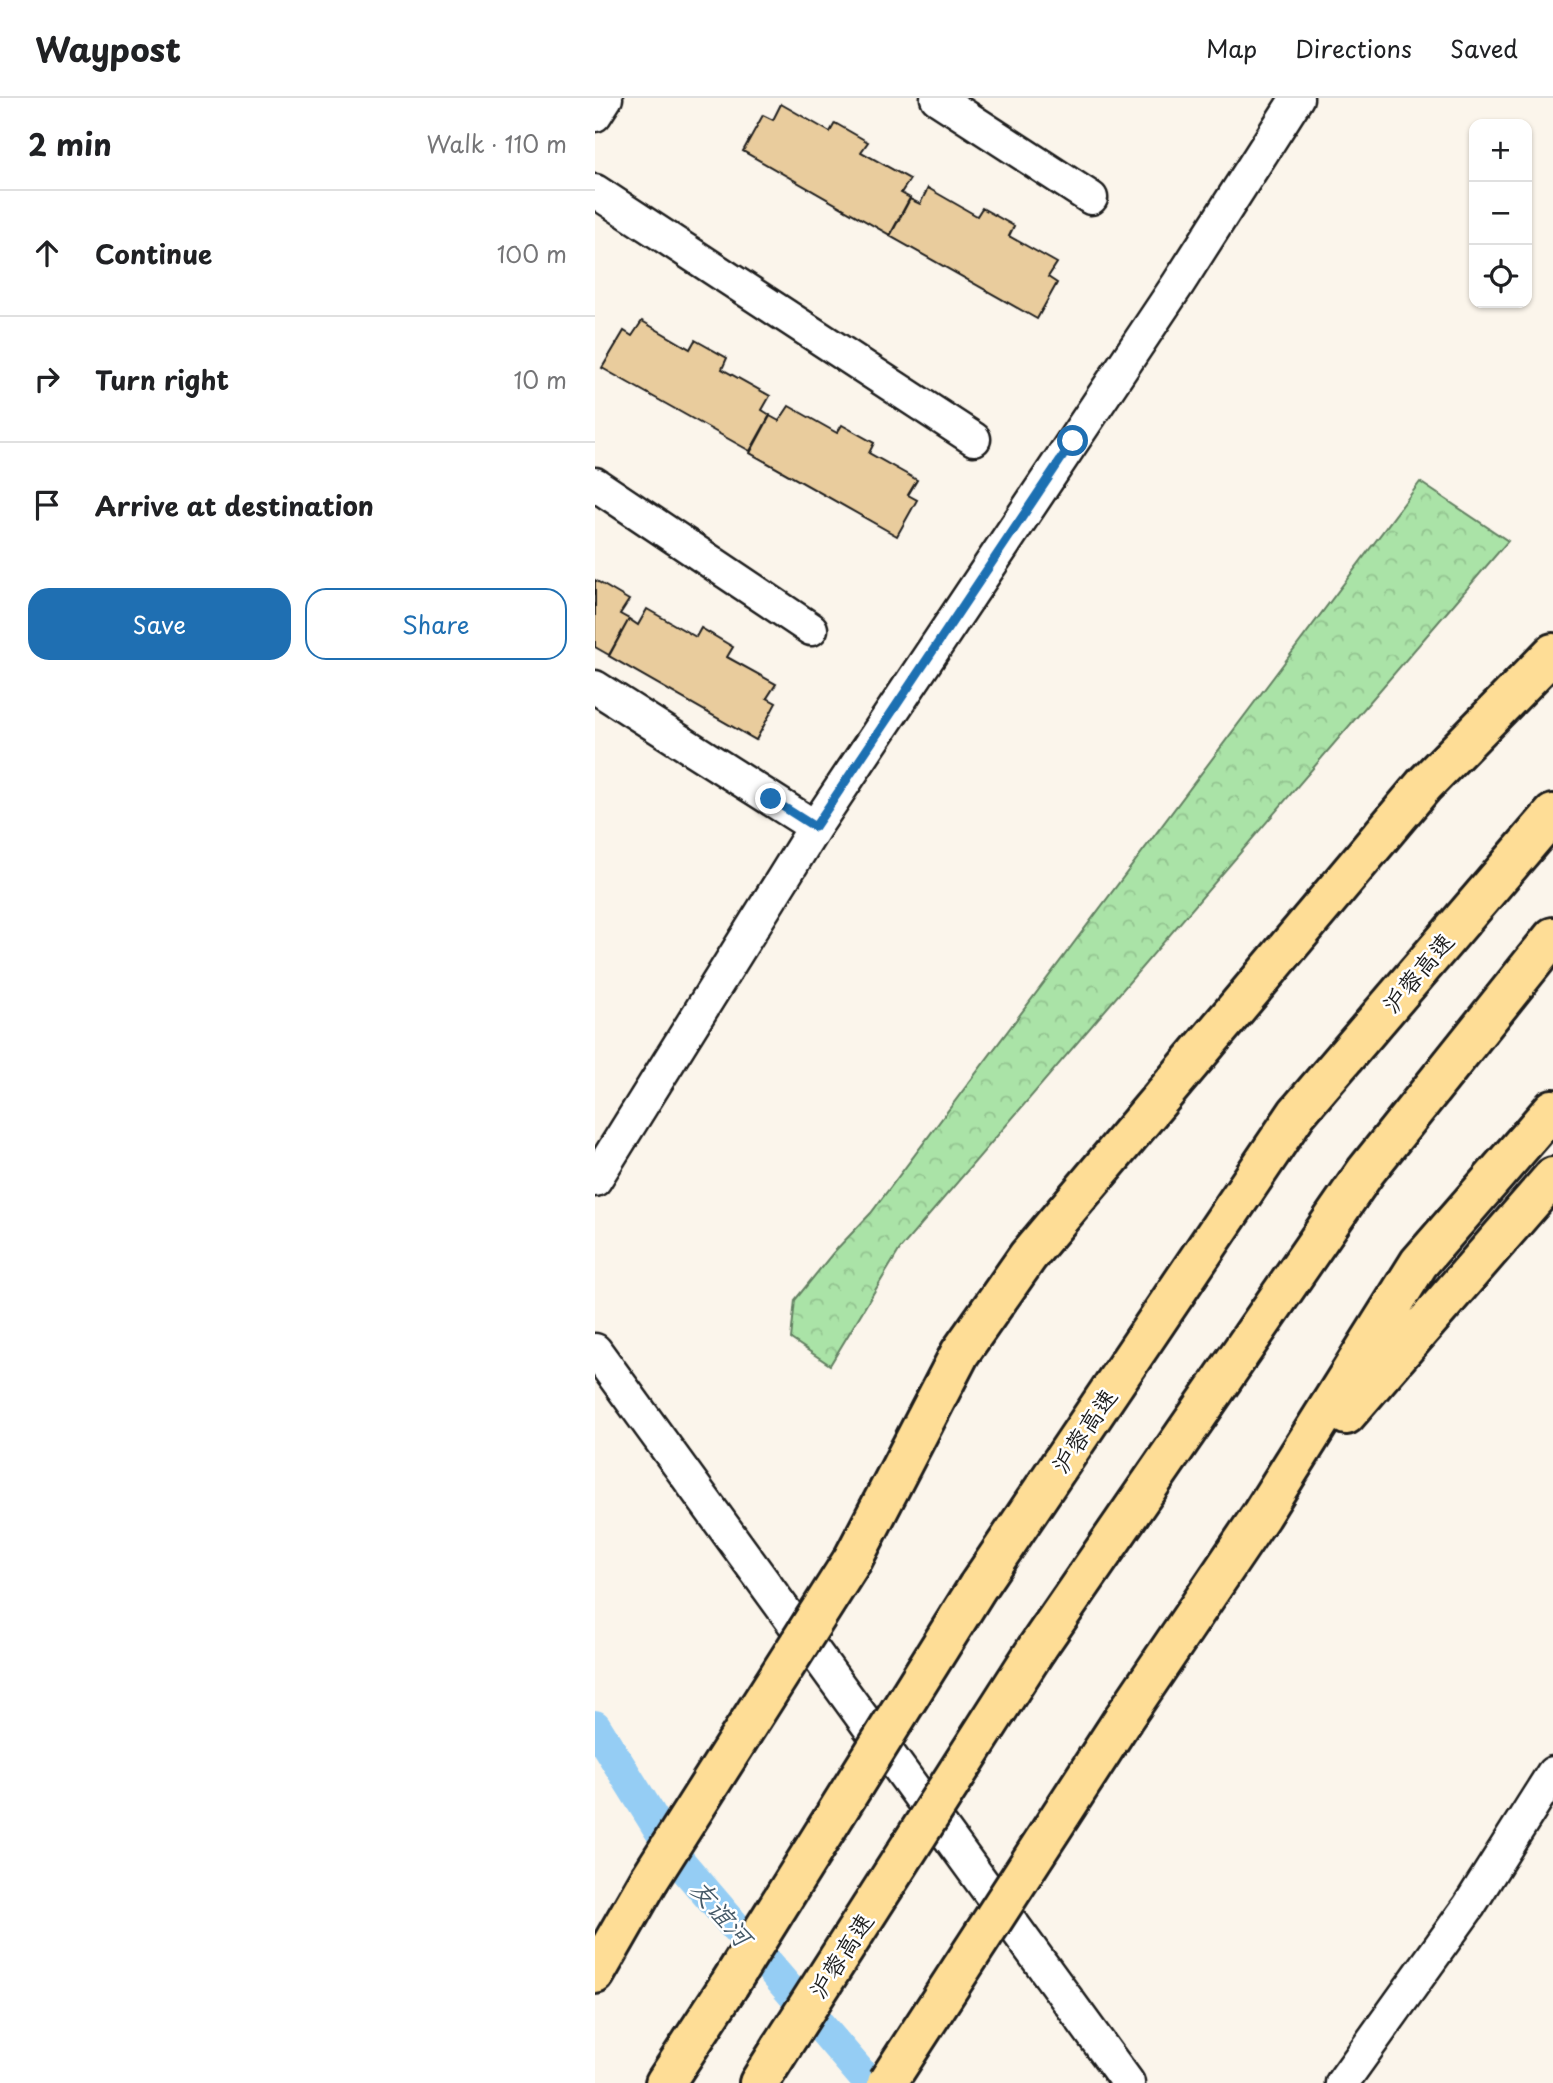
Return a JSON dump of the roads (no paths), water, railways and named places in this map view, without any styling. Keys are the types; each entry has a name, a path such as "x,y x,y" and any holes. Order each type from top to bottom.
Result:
{"highway":[{"path":"595,1975 649,1880 853,1559 960,1353 1028,1256 1424,785 1553,653"},
{"name":"沪蓉高速","path":"665,2083 978,1586 1297,1113 1553,814"},
{"name":"沪蓉高速","path":"759,2083 1037,1647 1366,1171 1553,937"},
{"path":"887,2083 1123,1719 1261,1515 1419,1263 1553,1109"},
{"path":"1261,1515 1553,1177"}],"street":[{"path":"595,115 606,98"},
{"path":"937,98 1091,198"},
{"path":"595,1180 815,827 1178,284 1297,98"},
{"path":"595,191 974,439"},
{"path":"595,484 811,629"},
{"path":"595,687 815,827"},
{"path":"595,1349 1128,2083"},
{"path":"1342,2083 1469,1906 1553,1773"}],"waterway":[{"name":"友谊河","path":"595,1726 679,1861 869,2083"}]}
